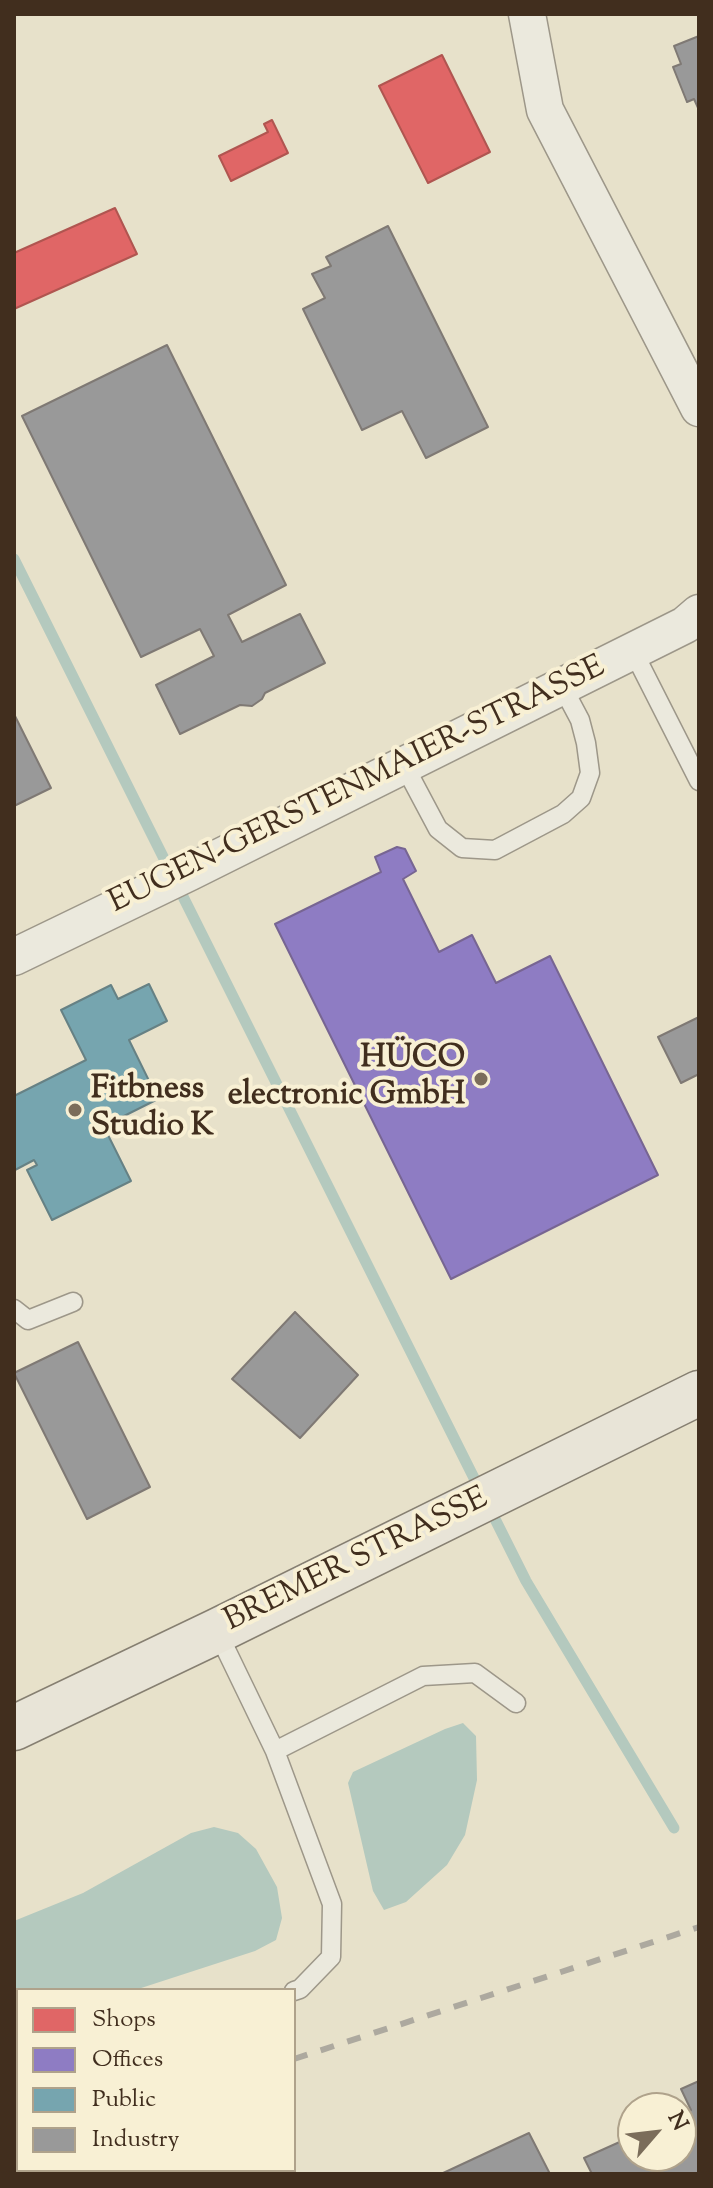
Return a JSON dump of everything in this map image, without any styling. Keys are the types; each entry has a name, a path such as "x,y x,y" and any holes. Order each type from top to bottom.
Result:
{"main road":[{"name":"BREMER STRASSE","path":"14,1728 699,1393"}],"street":[{"path":"527,14 545,110 699,408"},
{"name":"EUGEN-GERSTENMAIER-STRASSE","path":"14,957 685,625 699,613"}],"lane":[{"path":"633,651 692,750 699,781"},
{"path":"404,765 438,829 462,848 495,850 563,814 581,798 590,773 586,743 580,720 562,686"},
{"path":"14,1309 28,1320 73,1302"},
{"path":"217,1631 275,1751 332,1904 331,1957 296,1990"},
{"path":"275,1751 423,1676 475,1673 516,1703"}],"shaded area":[{"path":"463,1723 476,1736 477,1780 465,1835 447,1865 406,1902 384,1910 373,1891 348,1783 353,1772"},
{"path":"214,1827 238,1833 256,1849 277,1887 282,1918 276,1940 255,1951 141,1988 16,1988 14,2029 14,1921 83,1893 191,1833"}],"building: Shops":[{"path":"442,55 490,152 428,183 379,86"},
{"path":"272,120 288,153 231,181 219,156 268,132 264,124"},
{"path":"115,208 137,254 14,309 14,253"}],"building: Offices":[{"name":"HÜCO electronic GmbH","path":"397,847 405,849 416,871 403,879 439,952 472,935 496,983 550,956 658,1175 451,1279 275,924 381,872 375,857"}],"building: Public":[{"name":"Fitbness Studio K","path":"149,984 167,1021 129,1040 158,1099 94,1131 96,1136 106,1131 131,1181 52,1220 27,1170 37,1165 34,1160 14,1168 14,1096 86,1060 61,1010 111,985 118,999"}],"building: Industry":[{"path":"699,36 699,110 694,99 687,102 673,67 681,64 674,46"},
{"path":"388,226 488,427 426,458 402,411 362,430 303,309 325,298 312,274 331,266 326,257"},
{"path":"167,345 286,585 228,615 242,642 300,614 325,663 265,693 252,706 240,705 180,734 156,685 214,656 200,629 141,657 22,416"},
{"path":"14,714 51,788 14,806"},
{"path":"699,1017 699,1074 681,1083 658,1037"},
{"path":"295,1312 358,1375 300,1438 232,1379"},
{"path":"78,1342 150,1487 87,1519 14,1373"},
{"path":"699,2081 699,2174 592,2174 584,2158 617,2143 617,2172 697,2172 697,2092 682,2092 681,2089"},
{"path":"529,2133 550,2174 441,2174"}],"waterway":[{"path":"14,559 481,1492"},
{"path":"489,1507 526,1581 674,1828"}],"railway":[{"path":"296,2058 699,1927"}],"place":[{"name":"HÜCO electronic GmbH","path":"481,1079"},
{"name":"Fitbness Studio K","path":"75,1110"}]}
